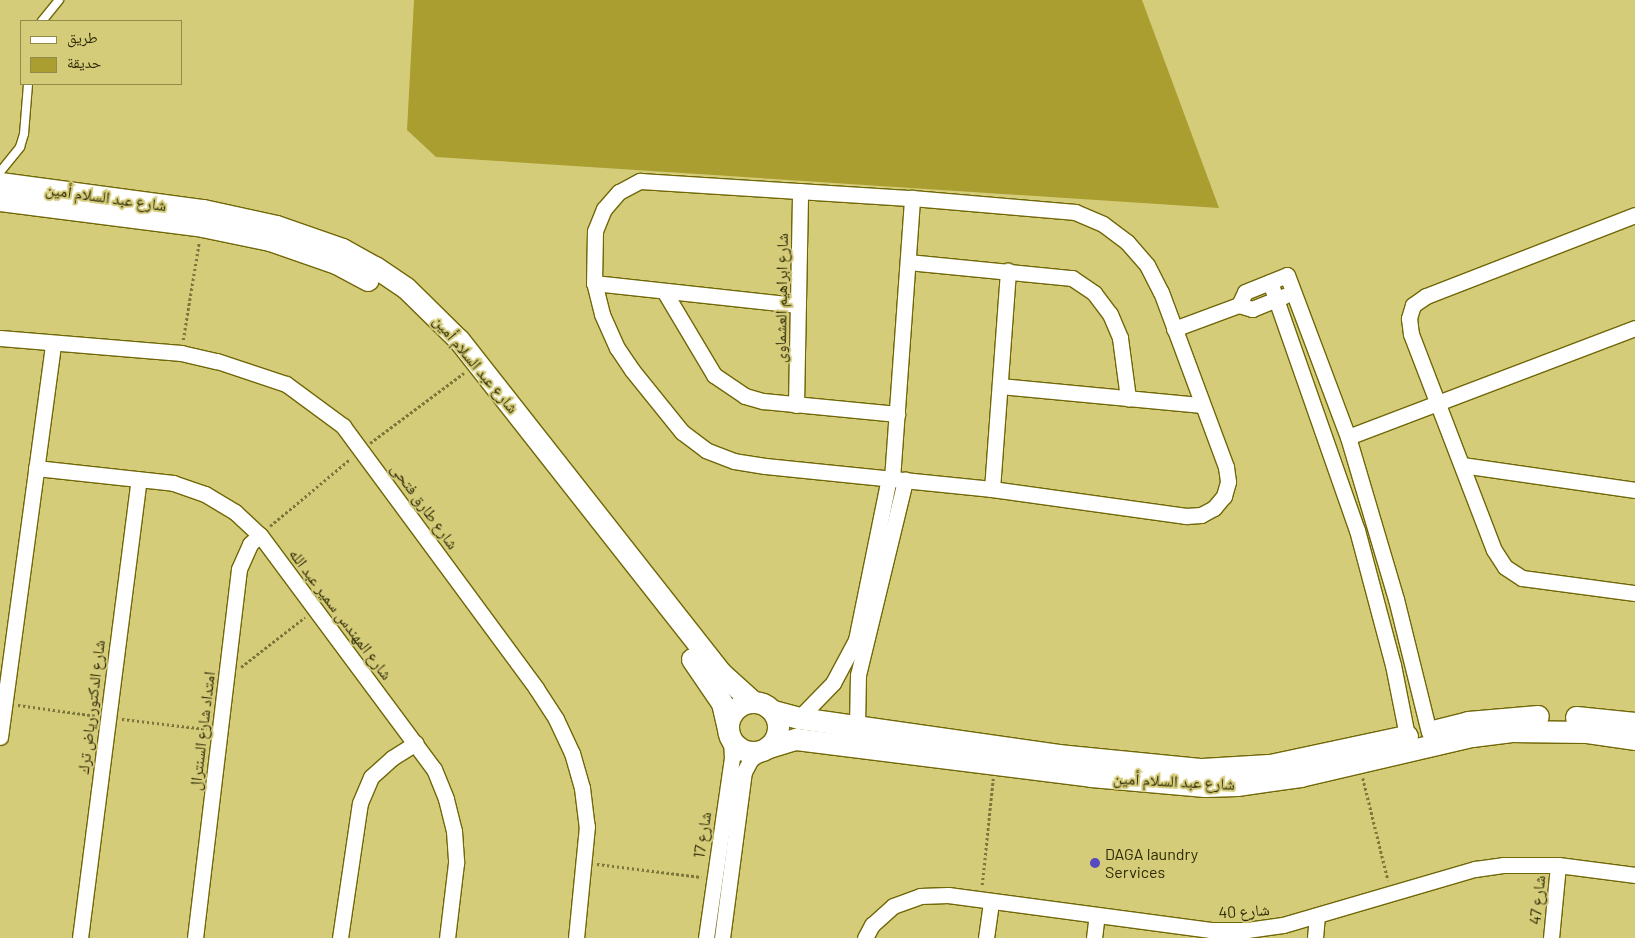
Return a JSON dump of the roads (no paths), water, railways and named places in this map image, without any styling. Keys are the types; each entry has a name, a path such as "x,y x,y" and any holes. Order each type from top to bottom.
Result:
{"street":[{"path":"640,181 800,191 912,198 1075,212 1103,224 1127,242 1147,265 1174,329 1226,467 1228,482 1224,496 1214,508 1201,515 1170,514 992,489 765,466 734,461 706,450 682,432 632,370 617,348 602,314 594,283 595,231 604,210 619,192 640,181"},
{"name":"شارع عبد السلام أمين","path":"0,183 204,210 276,226 342,249 390,278 434,313 576,497 720,672 752,701"},
{"name":"شارع ابراهيم العشماوى","path":"796,405 800,191"},
{"path":"857,726 858,675 867,618 895,479 897,414 912,198"},
{"name":"شارع عبد السلام أمين","path":"0,200 202,226 303,249 367,279 423,322 576,497 714,689 726,713 729,733"},
{"path":"1635,215 1426,296 1414,305 1409,318 1411,334 1440,404 1494,550 1505,567 1522,578 1635,593"},
{"path":"908,262 1072,278 1094,293 1110,314 1120,338 1128,398"},
{"path":"992,489 1008,271"},
{"path":"1239,305 1246,292 1287,275 1348,437 1398,608 1429,732"},
{"path":"1270,282 1357,530 1393,665 1407,736"},
{"path":"594,283 798,305"},
{"path":"664,292 703,360 729,387 763,401 897,414"},
{"path":"1174,329 1239,305 1252,309 1293,292"},
{"path":"1348,437 1440,404 1635,328"},
{"name":"شارع طارق فتحى","path":"0,338 53,345 181,353 253,372 286,384 343,426 362,449 556,719 572,753 582,788 587,826 585,863 576,938"},
{"path":"0,737 53,345"},
{"path":"1000,386 1202,405"},
{"path":"1462,464 1635,490"},
{"name":"شارع المهندس سمير عبد الله","path":"36,468 173,483 205,494 235,512 260,535 416,743 434,770 446,799 454,831 456,863 447,938"},
{"name":"شارع الدكتور رياض ترك","path":"80,938 139,480"},
{"name":"امتداد شارع السنترال","path":"195,938 239,568 246,550 260,535"},
{"path":"799,718 838,676 867,618"},
{"path":"760,702 774,711 779,726 766,749 748,752 729,733 732,713 744,703 760,702"},
{"name":"شارع عبد السلام أمين","path":"774,711 799,718 857,726 1172,784 1237,785 1300,776 1472,736 1510,732 1587,732 1635,739"},
{"name":"شارع عبد السلام أمين","path":"1092,768 1236,768 1303,760 1407,736 1508,717 1578,717 1635,723"},
{"name":"شارع 17","path":"706,938 712,878 732,758 729,733"},
{"name":"شارع عبد السلام أمين","path":"766,749 796,739 994,763 1057,763"},
{"path":"340,938 360,803 371,777 392,758 416,743"},
{"name":"شارع 17","path":"722,938 744,772 751,759 766,749"},
{"name":"شارع 40","path":"864,938 872,925 893,906 920,896 948,895 1097,915 1211,934 1283,925 1484,868 1530,863 1635,875"},
{"name":"شارع 47","path":"1551,938 1558,865"},
{"path":"986,900 986,938"},
{"path":"1094,938 1097,915"},
{"path":"1315,938 1317,916"}],"lane":[{"path":"43,20 59,0"},
{"path":"0,172 20,146 24,134 28,85"}],"place":[{"name":"DAGA laundry Services","path":"1095,863"}]}
